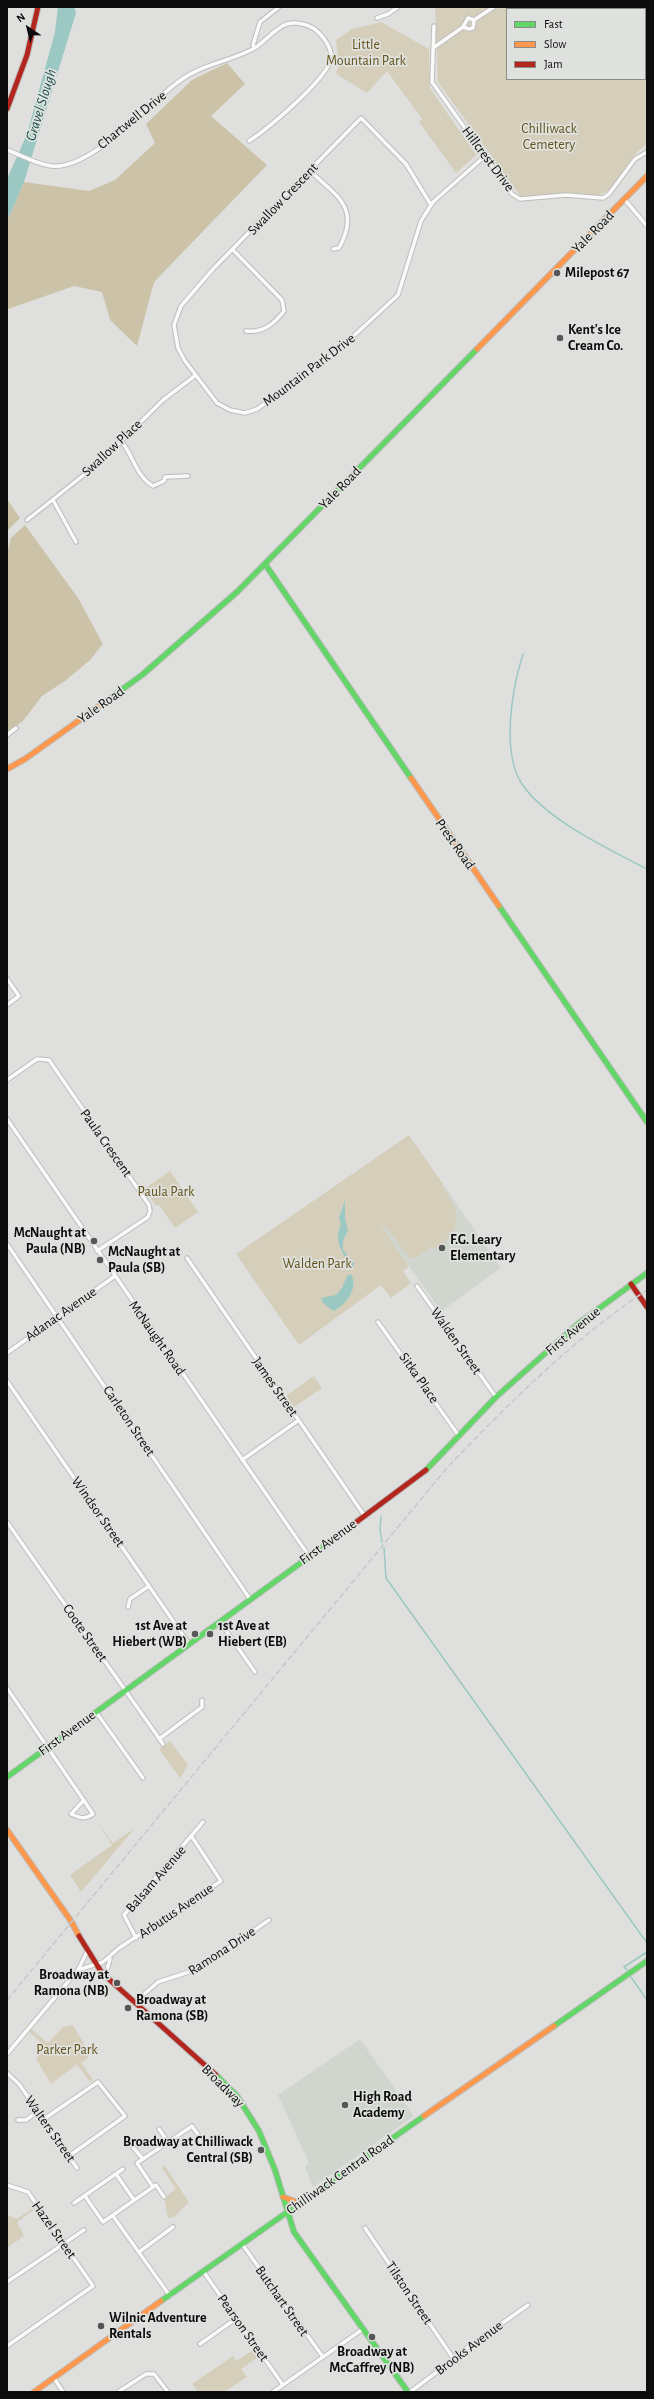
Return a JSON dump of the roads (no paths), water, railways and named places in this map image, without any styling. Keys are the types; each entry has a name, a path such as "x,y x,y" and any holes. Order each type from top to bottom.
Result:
{"street":[{"path":"7,108 27,55 38,7"},
{"path":"254,48 254,40 260,22 279,7"},
{"path":"376,18 388,14 398,7"},
{"path":"463,28 473,28 474,20 494,7"},
{"path":"432,48 463,28 468,18 474,20"},
{"name":"Chartwell Drive","path":"7,150 53,166 77,162 119,134 179,81 210,64 254,48 285,24 298,23 310,26 320,33 328,44 331,58 325,72 268,128 249,141"},
{"name":"Hillcrest Drive","path":"434,26 432,48 432,82 512,194 520,199 527,200 566,195 603,198 615,187 635,159 647,152"},
{"name":"Swallow Crescent","path":"196,375 178,348 174,325 181,306 212,269 233,250 361,118 406,164 431,205"},
{"name":"Mountain Park Drive","path":"196,375 216,403 230,410 245,413 257,409 333,355 398,295 422,221 431,205 485,156"},
{"path":"310,171 341,199 348,212 349,225 344,239 339,248 333,249"},
{"name":"Yale Road","path":"7,769 30,756 142,675 227,602 647,176"},
{"path":"624,200 647,226"},
{"path":"233,250 282,300 284,311 276,321 257,333 246,331"},
{"name":"Swallow Place","path":"27,520 100,462 168,395 196,375"},
{"path":"122,441 134,462 137,472 144,481 153,486 164,481 166,476 188,476"},
{"path":"53,500 76,542"},
{"name":"Prest Road","path":"265,564 647,1122"},
{"path":"7,735 16,728"},
{"path":"7,979 19,996 7,1005"},
{"name":"Paula Crescent","path":"7,1080 37,1059 49,1060 149,1205 150,1211 148,1217 97,1251"},
{"name":"McNaught Road","path":"7,1119 309,1556"},
{"name":"Carleton Street","path":"7,1244 250,1599"},
{"name":"James Street","path":"186,1258 364,1515"},
{"path":"647,1273 631,1284 647,1307"},
{"name":"Adanac Avenue","path":"7,1353 115,1276"},
{"name":"First Avenue","path":"7,1777 364,1515 421,1476 496,1397 578,1324 631,1284"},
{"name":"Walden Street","path":"417,1286 496,1397"},
{"name":"Sitka Place","path":"378,1322 459,1436"},
{"name":"Windsor Street","path":"7,1381 188,1644"},
{"path":"242,1460 298,1420"},
{"name":"Coote Street","path":"7,1522 163,1744"},
{"path":"128,1607 130,1599 148,1586"},
{"path":"220,1622 255,1672"},
{"path":"7,1688 84,1800 93,1814 87,1818 79,1818 71,1814 84,1800"},
{"path":"159,1738 202,1707 202,1700"},
{"path":"96,1712 142,1778"},
{"name":"Balsam Avenue","path":"136,1938 124,1916 192,1837 203,1822"},
{"name":"Broadway","path":"7,1830 75,1927 95,1965 134,2003 228,2086 243,2103 266,2147 283,2197 286,2213 294,2232 409,2392"},
{"name":"Arbutus Avenue","path":"78,1970 95,1965 110,1958 119,1948 221,1881 192,1837"},
{"name":"Ramona Drive","path":"134,2003 158,1982 198,1970 270,1920"},
{"path":"7,2054 78,1970 87,1952"},
{"path":"105,1976 110,1958"},
{"name":"Chilliwack Central Road","path":"34,2392 170,2297 203,2271 299,2203 647,1961"},
{"name":"Walters Street","path":"7,2072 19,2084 77,2168"},
{"path":"44,2119 98,2082 125,2116 69,2156"},
{"path":"18,2120 26,2120 38,2111"},
{"path":"153,2187 137,2163 192,2126 199,2136"},
{"path":"159,2129 168,2142"},
{"path":"132,2146 142,2159"},
{"path":"74,2203 124,2169"},
{"path":"116,2174 134,2200"},
{"path":"85,2196 103,2222 114,2216 156,2185 164,2197"},
{"name":"Hazel Street","path":"7,2186 28,2192 93,2286 7,2346"},
{"path":"283,2197 299,2203"},
{"path":"114,2216 170,2297"},
{"path":"138,2252 173,2228"},
{"name":"Tilston Street","path":"365,2228 453,2358"},
{"path":"7,2282 84,2230"},
{"name":"Butchart Street","path":"242,2244 322,2357"},
{"name":"Pearson Street","path":"203,2271 283,2385"},
{"name":"Brooks Avenue","path":"409,2392 449,2363 453,2358 528,2305"},
{"path":"200,2344 236,2318"},
{"path":"273,2392 363,2329"},
{"path":"118,2392 146,2374 154,2374 168,2392"},
{"path":"54,2378 63,2392"}],"water":[{"name":"Gravel Slough","path":"58,7 74,7 76,13 24,182 10,215 7,217 7,179 27,134 55,32"},
{"path":"345,1200 345,1218 348,1230 343,1241 343,1250 354,1263 353,1267 350,1266 338,1241 341,1224 339,1218"},
{"path":"351,1274 353,1285 350,1296 338,1309 333,1311 323,1303 321,1298 336,1295 342,1288 347,1276"}],"waterway":[{"path":"523,654 515,685 510,720 512,755 516,771 522,784 532,797 562,821 597,843 647,869"},
{"path":"381,1516 380,1530 382,1542"},
{"path":"384,1548 386,1578 647,1943"},
{"path":"627,1970 624,1967 647,1952"},
{"path":"631,1977 647,2000"}],"railway":[{"path":"7,2000 446,1469 517,1397 567,1351 619,1309 647,1290"}],"place":[{"name":"Milepost 67","path":"557,273"},
{"name":"Kent's Ice Cream Co.","path":"560,338"},
{"name":"McNaught at Paula (NB)","path":"94,1241"},
{"name":"F.G. Leary Elementary","path":"442,1248"},
{"name":"McNaught at Paula (SB)","path":"100,1260"},
{"name":"1st Ave at Hiebert (WB)","path":"195,1634"},
{"name":"1st Ave at Hiebert (EB)","path":"210,1634"},
{"name":"Broadway at Ramona (NB)","path":"117,1983"},
{"name":"Broadway at Ramona (SB)","path":"128,2008"},
{"name":"High Road Academy","path":"345,2105"},
{"name":"Broadway at Chilliwack Central (SB)","path":"261,2150"},
{"name":"Wilnic Adventure Rentals","path":"101,2326"},
{"name":"Broadway at McCaffrey (NB)","path":"372,2337"}],"park label":[{"name":"Little Mountain Park","path":"366,54"},
{"name":"Chilliwack Cemetery","path":"549,138"},
{"name":"Paula Park","path":"166,1192"},
{"name":"Walden Park","path":"317,1264"},
{"name":"Parker Park","path":"67,2050"}]}
